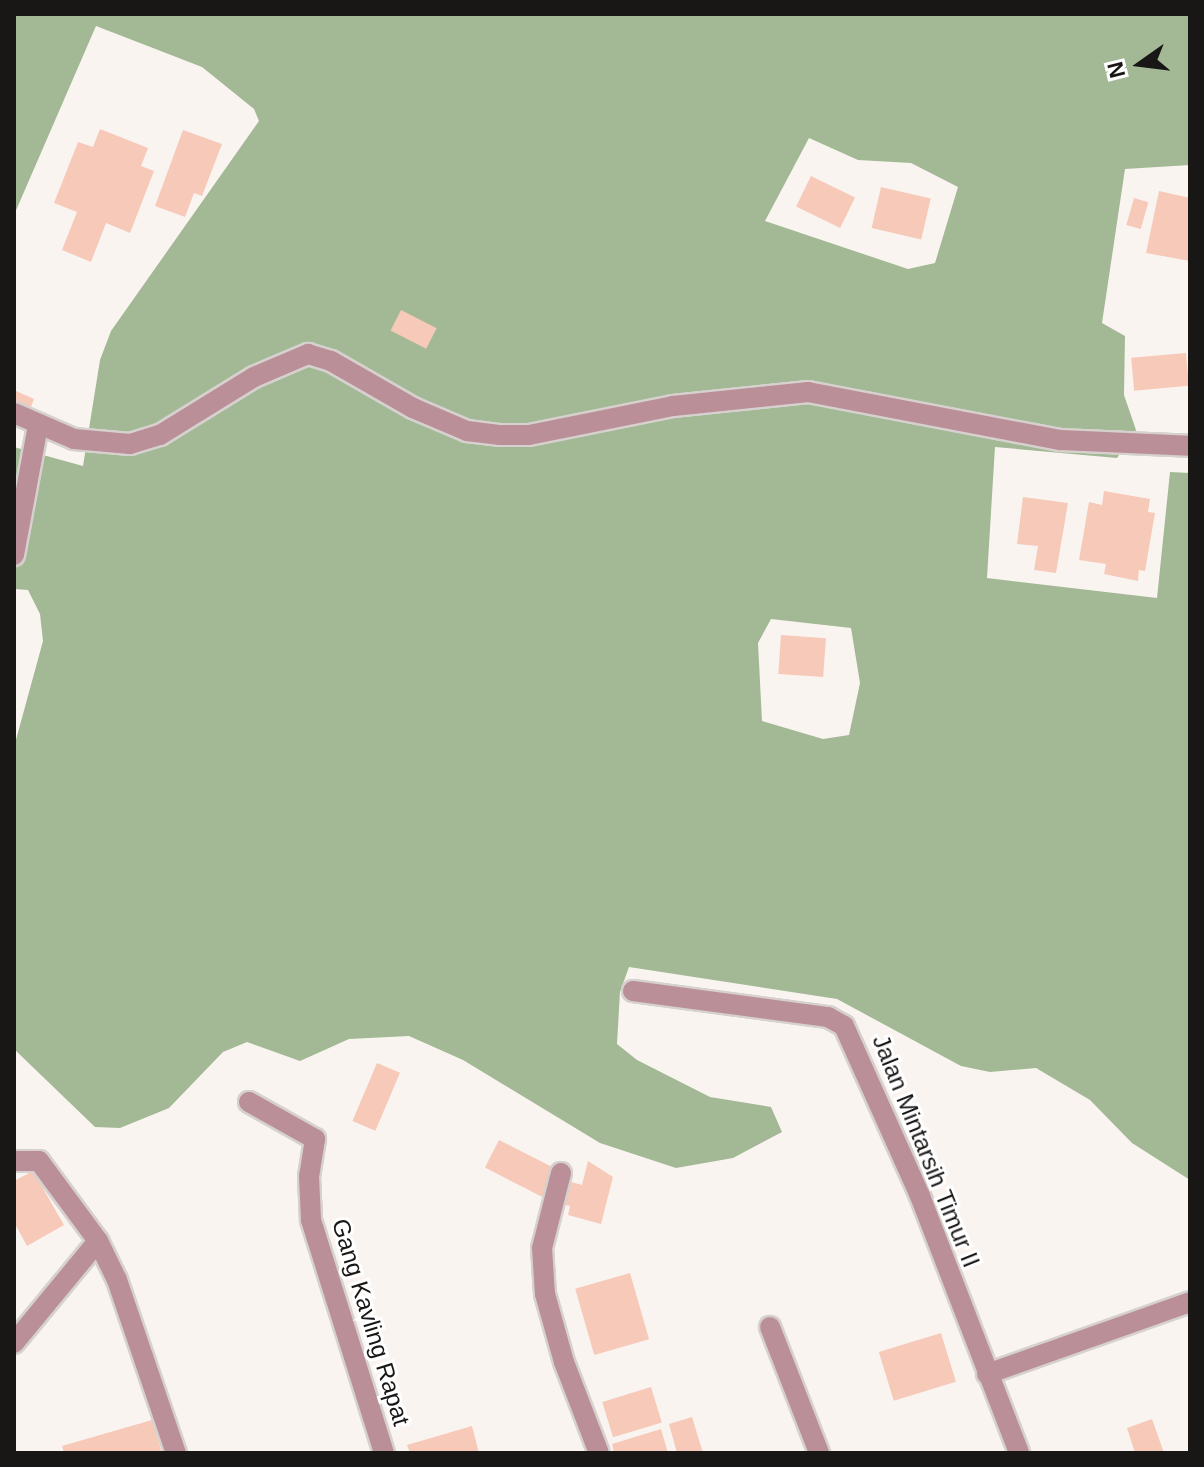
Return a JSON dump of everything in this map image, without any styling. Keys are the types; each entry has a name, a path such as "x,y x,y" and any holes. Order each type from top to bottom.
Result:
{"street":[{"path":"14,413 38,425 102,445 130,444 160,435 254,377 308,354 331,361 426,414 467,431 499,435 529,435 730,398 808,392 1060,440 1190,446"},
{"path":"14,555 38,425"},
{"name":"Jalan Mintarsih Timur II","path":"633,991 828,1017 844,1026 920,1196 1019,1453"},
{"name":"Gang Kavling Rapat","path":"249,1102 315,1139 309,1177 311,1220 384,1453"},
{"path":"14,1161 39,1161 98,1241 117,1280 176,1453"},
{"path":"561,1173 542,1248 545,1294 564,1362 599,1453"},
{"path":"14,1343 98,1241"},
{"path":"987,1374 1190,1302"},
{"path":"770,1327 819,1453"}],"green space":[{"path":"14,14 1190,14 1190,165 1125,169 1102,323 1125,336 1124,395 1136,430 1117,458 995,447 987,578 1157,598 1170,472 1190,473 1190,1180 1132,1143 1090,1100 1036,1068 990,1072 961,1066 837,999 629,967 620,992 617,1044 637,1060 710,1097 771,1107 782,1132 733,1158 676,1168 600,1143 463,1060 409,1036 349,1039 300,1061 247,1042 223,1052 169,1108 120,1128 95,1127 14,1049 14,747 43,641 40,614 28,590 14,589 14,447 83,466 100,360 111,331 259,121 254,109 202,67 96,26 14,215","holes":["809,138 858,160 911,163 958,187 935,263 908,269 765,221","771,619 851,628 860,683 849,735 823,739 762,721 758,643"]}],"building":[{"path":"100,129 148,148 141,166 154,171 130,233 106,223 91,262 62,250 77,212 54,203 78,142 93,147"},
{"path":"183,130 222,144 202,196 194,193 185,217 155,206"},
{"path":"811,176 855,197 840,228 796,207"},
{"path":"881,187 931,198 921,239 872,228"},
{"path":"1159,191 1190,198 1190,261 1146,253"},
{"path":"1134,198 1148,202 1141,229 1126,225"},
{"path":"401,310 437,328 426,349 391,330"},
{"path":"1186,353 1189,386 1134,391 1131,358"},
{"path":"16,391 34,399 29,412 14,406"},
{"path":"1104,491 1150,499 1148,512 1155,513 1145,571 1139,570 1138,581 1104,574 1106,564 1079,560 1089,502 1102,505"},
{"path":"1023,497 1068,503 1056,573 1034,570 1038,546 1017,544"},
{"path":"781,635 826,638 823,677 778,674"},
{"path":"377,1063 400,1073 375,1131 352,1121"},
{"path":"499,1140 556,1169 542,1197 485,1168"},
{"path":"588,1161 613,1177 601,1224 568,1215 570,1206 562,1204 568,1181 582,1185"},
{"path":"33,1171 64,1225 27,1246 14,1222 14,1181"},
{"path":"630,1273 649,1339 594,1355 575,1289"},
{"path":"941,1333 956,1382 894,1401 879,1352"},
{"path":"651,1387 662,1422 613,1437 602,1402"},
{"path":"692,1417 703,1453 677,1453 669,1424"},
{"path":"1152,1419 1164,1453 1135,1453 1127,1428"},
{"path":"152,1420 162,1453 64,1453 62,1446"},
{"path":"472,1426 479,1453 410,1453 407,1445"},
{"path":"661,1429 668,1453 614,1453 612,1444"}]}
